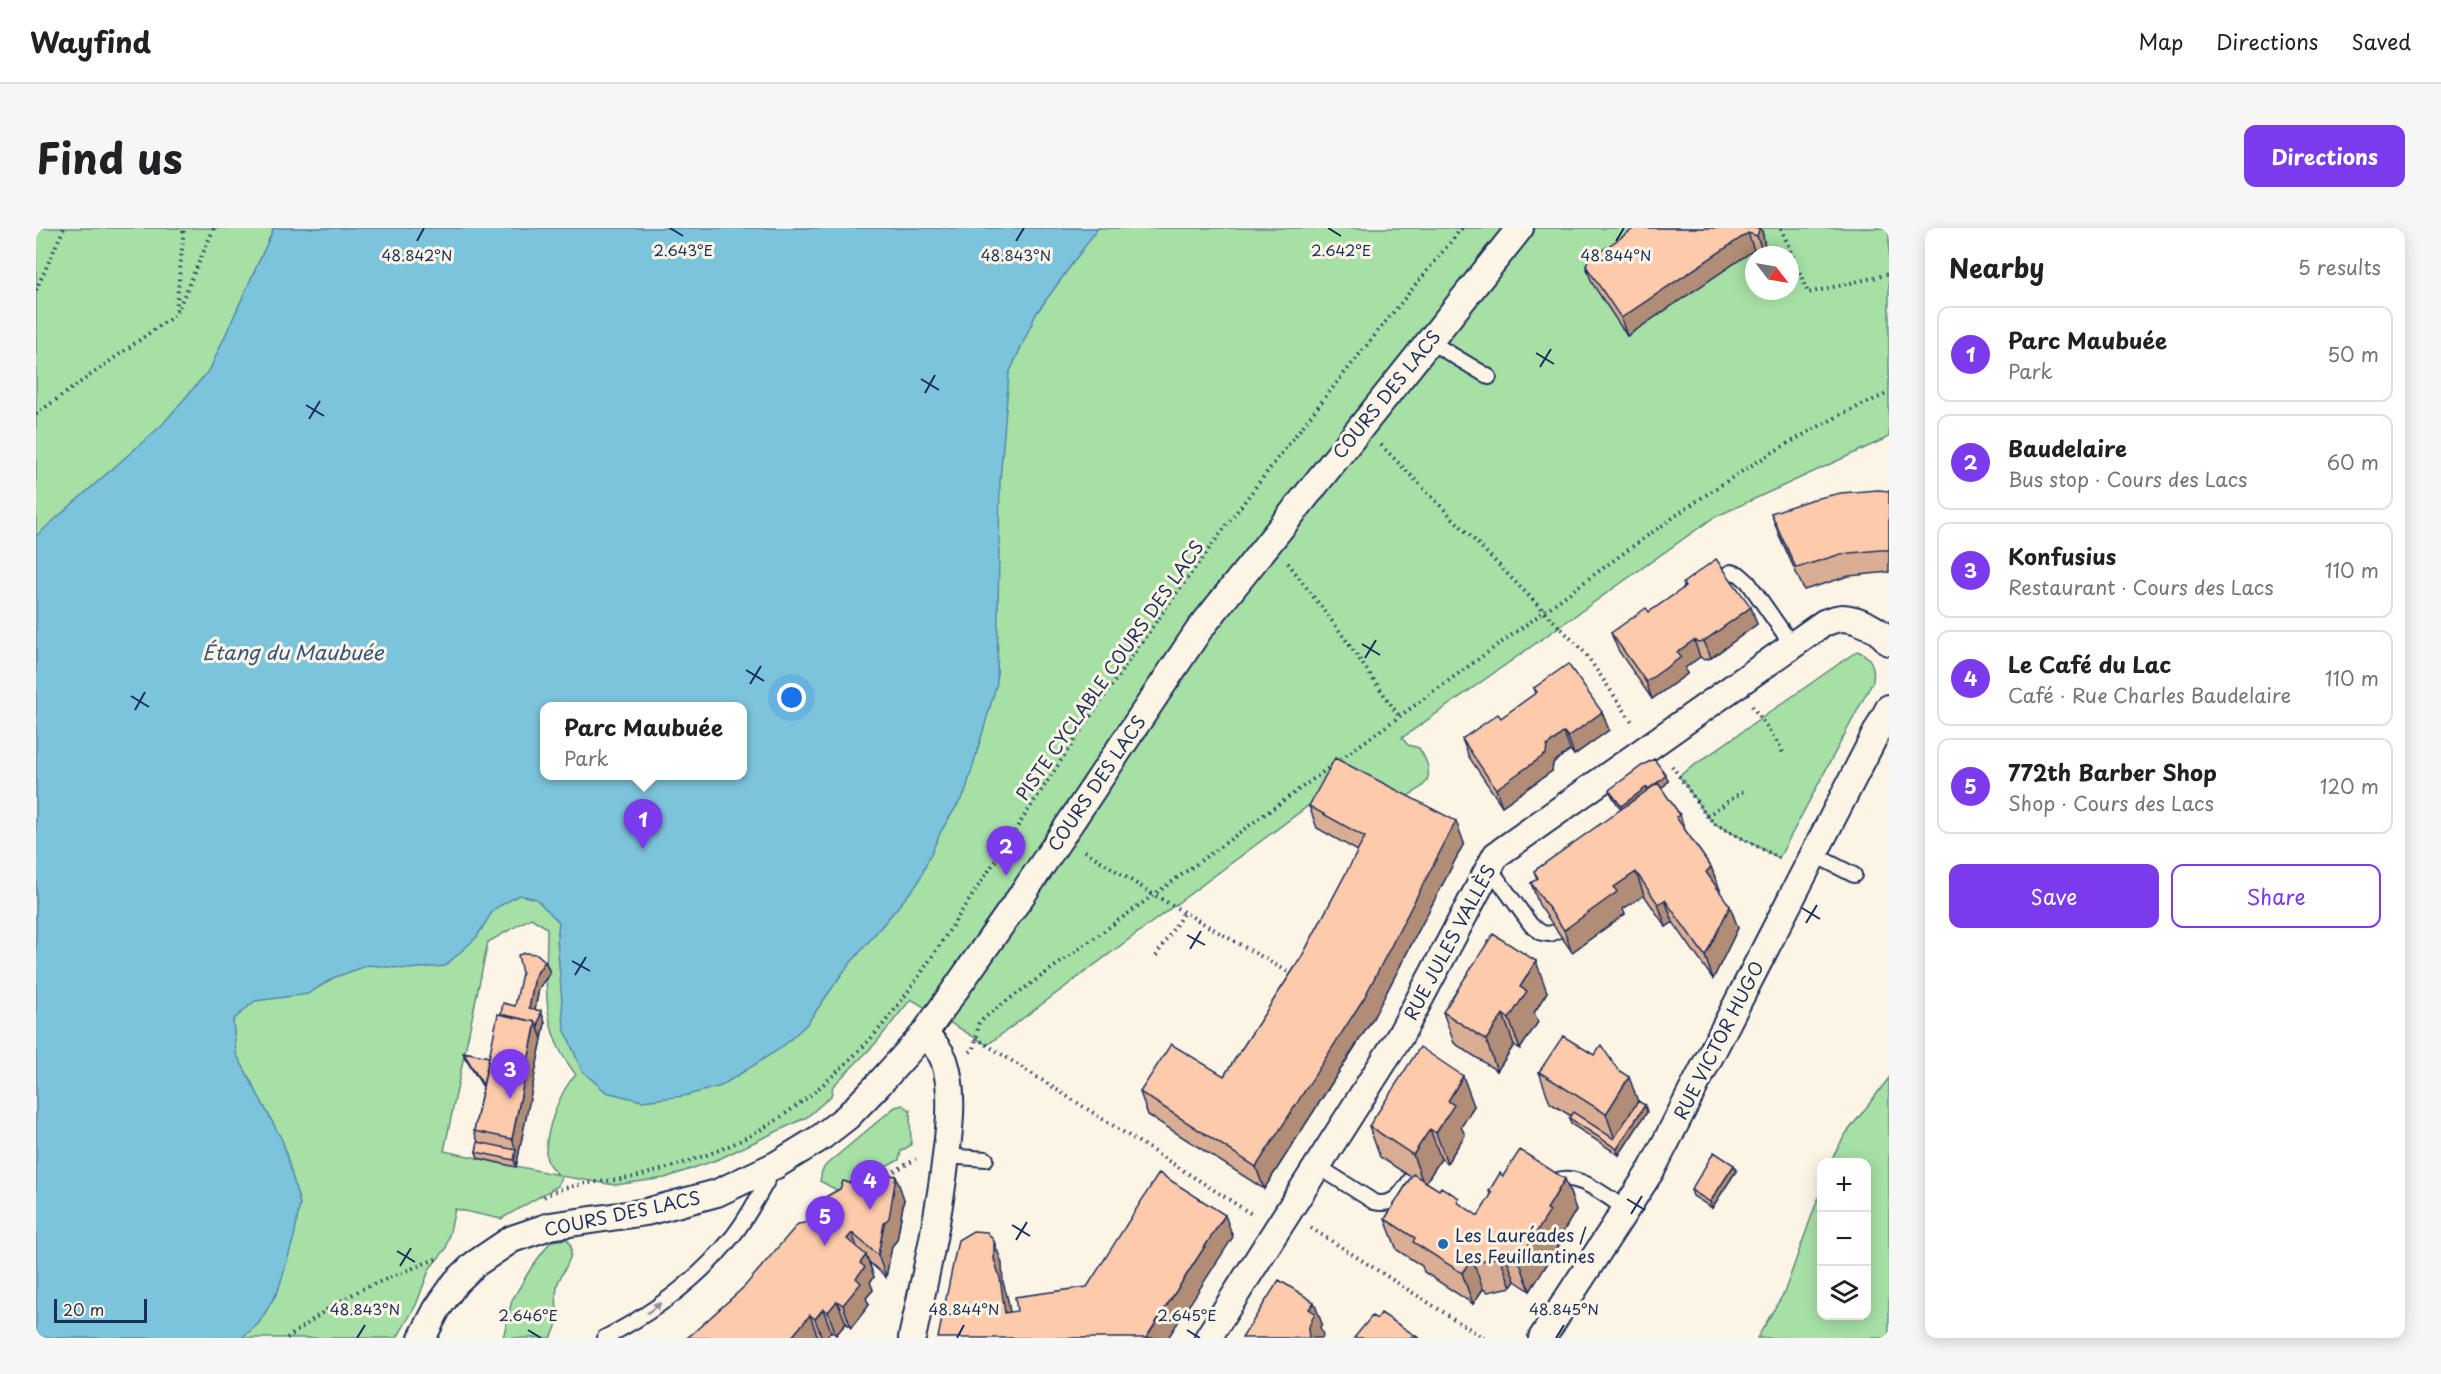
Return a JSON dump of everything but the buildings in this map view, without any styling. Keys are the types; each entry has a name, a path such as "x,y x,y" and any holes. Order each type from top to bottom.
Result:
{"street":[{"name":"COURS DES LACS","path":"422,1338 437,1309 456,1282 475,1264 512,1239 550,1226 626,1216 717,1193 776,1165 820,1138 847,1117 924,1035 1024,892 1199,630 1520,228"},
{"name":"RUE JULES VALLÈS","path":"1208,1338 1400,1036 1496,855 1824,623 1842,618 1865,624 1889,642"},
{"name":"RUE VICTOR HUGO","path":"1542,1338 1652,1169 1809,862 1883,726"},
{"path":"912,1338 942,1194 950,1124 944,1059 935,1044 924,1035"}],"lane":[{"path":"1429,341 1489,377"},
{"path":"1723,576 1731,572 1739,574 1748,582 1792,645"},
{"path":"1809,862 1854,875"},
{"path":"1489,867 1536,929 1550,934 1557,931"},
{"path":"946,1156 986,1159"},
{"path":"604,1338 635,1322 694,1278 734,1235 776,1165"},
{"path":"1316,1166 1374,1202 1381,1204 1396,1199 1412,1178"},
{"path":"1546,1190 1556,1181 1573,1179 1627,1210"}],"path":[{"path":"36,290 64,228"},
{"path":"176,314 184,228"},
{"path":"36,414 176,314 214,228"},
{"name":"PISTE CYCLABLE COURS DES LACS","path":"540,1199 550,1193 637,1176 725,1148 777,1120 852,1058 901,1000 1005,847 1062,756 1179,586 1335,383 1462,228"},
{"path":"1781,228 1808,293 1889,274"},
{"path":"947,1076 974,1048 979,1023 990,1013 1710,492 1806,433 1889,393"},
{"path":"1362,425 1584,653 1636,727 1656,741 1707,816 1730,832 1809,862"},
{"path":"1287,562 1341,633 1399,717"},
{"path":"1737,684 1781,748 1784,756"},
{"path":"1707,816 1746,789"},
{"path":"1084,851 1154,895 1297,977"},
{"path":"1156,956 1184,912"},
{"path":"975,1038 1275,1230 1287,1237 1307,1225 1484,1338"},
{"path":"874,1182 915,1160 917,1150"},
{"path":"286,1338 328,1308 362,1289 443,1256"}],"green space":[{"path":"36,228 1889,228 1889,437 1713,518 1402,738 1408,745 1419,748 1428,766 1427,780 1418,790 1401,799 1351,774 987,1045 911,999 875,1044 833,1086 831,1096 807,1117 719,1159 665,1178 615,1185 561,1176 558,1186 501,1219 455,1209 446,1249 430,1268 416,1305 397,1338 36,1338","holes":["531,918 547,928 546,976 550,1023 561,1052 576,1075 559,1100 551,1122 547,1144 547,1160 559,1175 444,1151 488,942"]},
{"path":"1857,651 1869,659 1873,681 1779,858 1715,824 1679,776"},
{"path":"1889,1078 1889,1338 1757,1338 1784,1293 1817,1201 1817,1320 1871,1320 1871,1158 1832,1158 1845,1135"},
{"path":"903,1105 910,1110 911,1145 901,1151 899,1160 840,1192 820,1181 826,1165 895,1107"},
{"path":"567,1239 571,1255 558,1283 557,1318 554,1332 550,1338 503,1338 512,1300 531,1268 551,1241"}],"water":[{"name":"Étang du Maubuée","path":"274,228 1098,228 1036,314 1009,374 1000,481 997,683 965,793 941,831 918,883 844,971 807,1024 781,1048 721,1086 684,1096 642,1101 606,1092 582,1071 564,1028 557,939 559,922 536,899 519,895 494,909 476,938 445,966 407,969 369,965 333,978 308,994 255,1001 233,1020 236,1053 283,1142 300,1204 294,1237 278,1291 259,1323 242,1338 36,1338 36,536 161,426 210,369"}],"place":[{"name":"Parc Maubuée","path":"643,849"},
{"name":"Baudelaire","path":"1006,876"},
{"name":"Konfusius","path":"510,1099"},
{"name":"Le Café du Lac","path":"870,1210"},
{"name":"Les Lauréades / Les Feuillantines","path":"1443,1244"},
{"name":"772th Barber Shop","path":"825,1246"}]}
